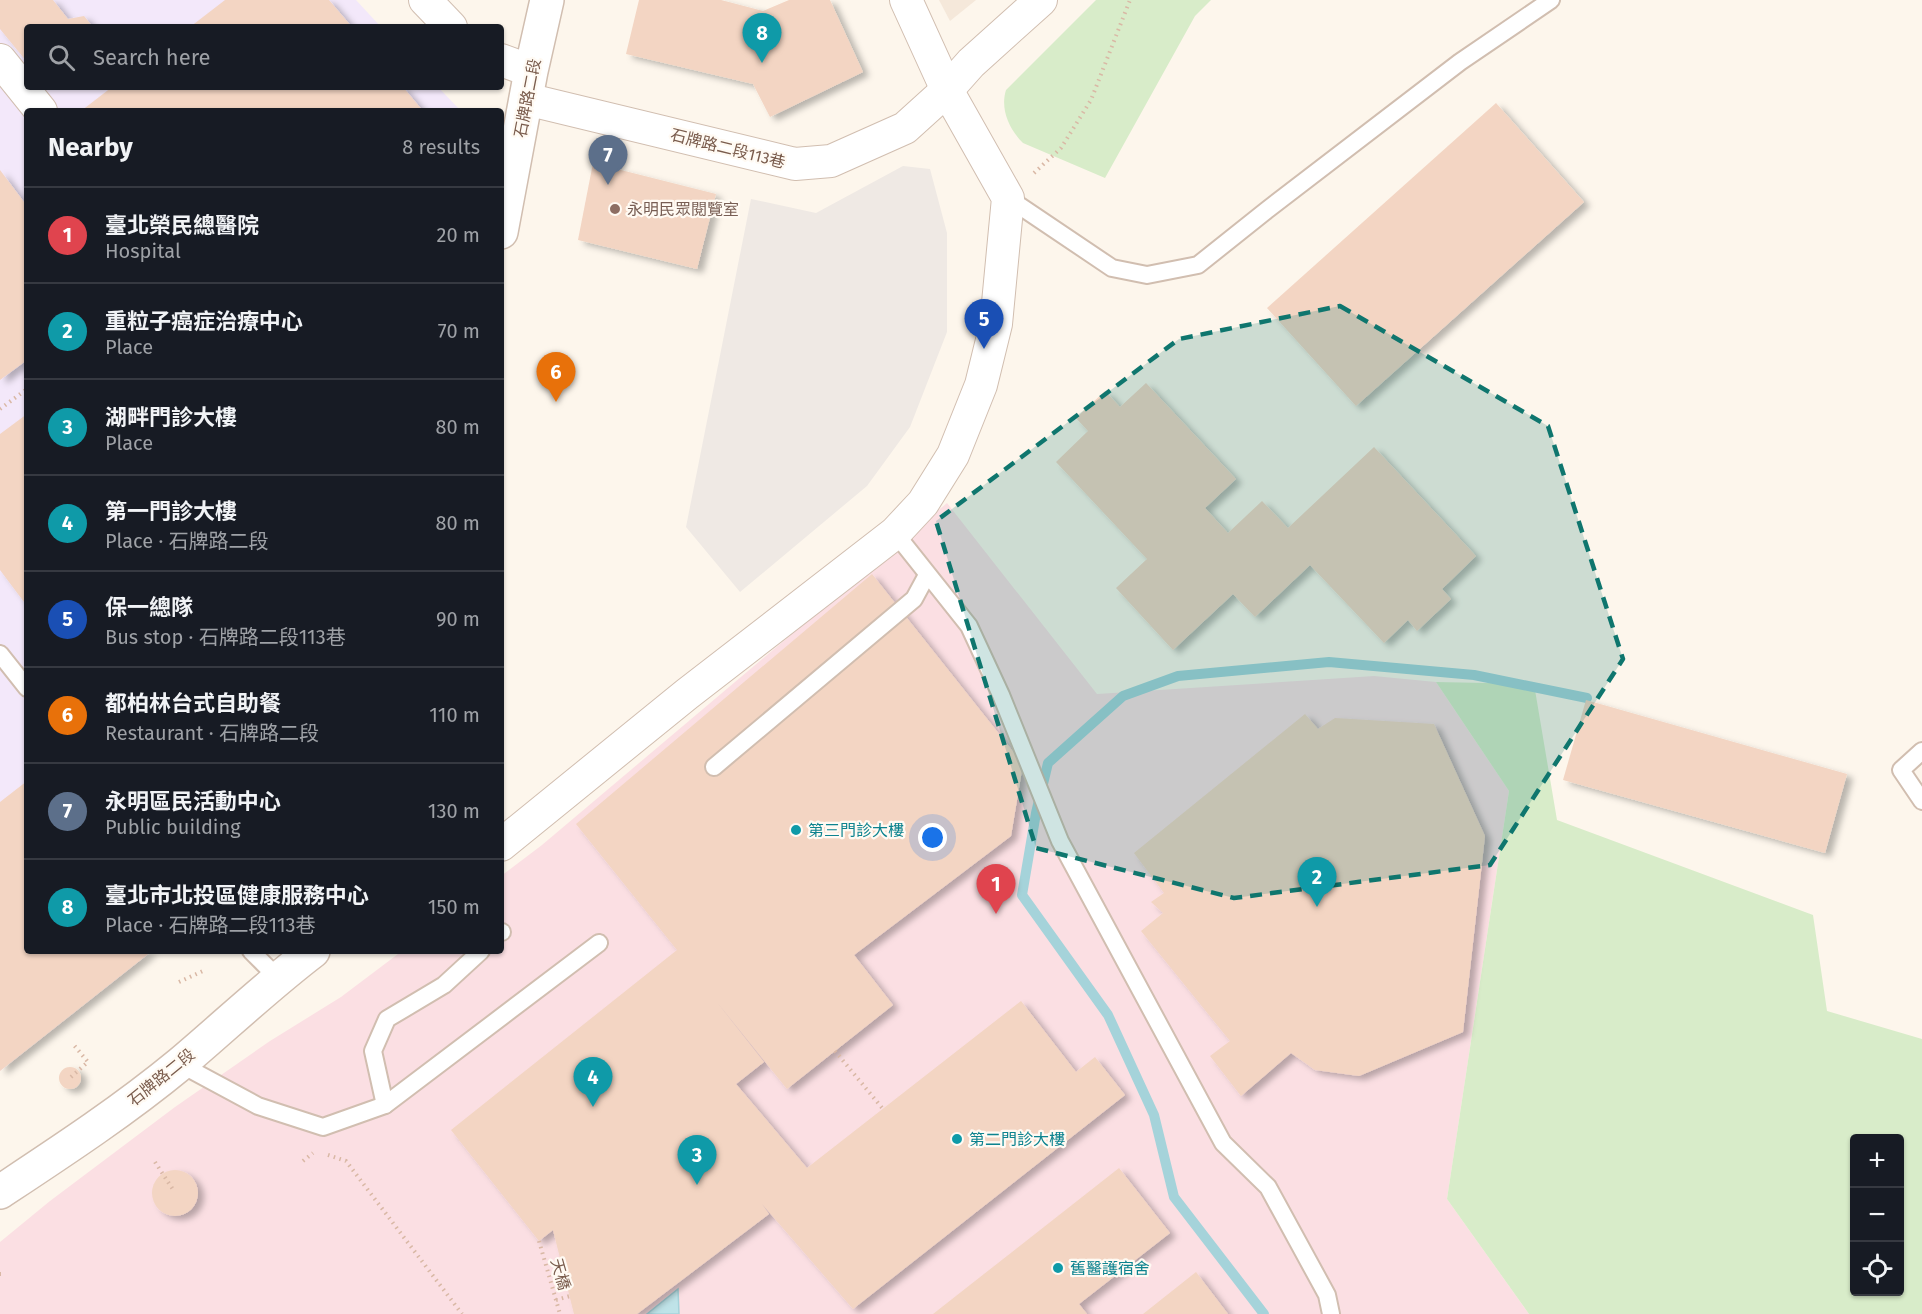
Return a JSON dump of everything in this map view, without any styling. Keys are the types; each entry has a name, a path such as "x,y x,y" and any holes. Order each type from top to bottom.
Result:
{"street":[{"path":"425,0 448,24"},
{"name":"石牌路二段","path":"504,206 519,76 547,0"},
{"path":"504,843 687,694 895,533 923,503 953,455 981,385 996,324 1008,198 947,90 906,0"},
{"name":"石牌路二段113巷","path":"519,76 795,164 831,161 905,128 947,90 971,63 1041,0"},
{"path":"0,60 38,108"},
{"name":"石牌路二段","path":"0,1192 98,1128 180,1064 278,978 309,954"}],"lane":[{"path":"1008,198 1112,268 1147,275 1198,265 1460,62 1551,0"},
{"path":"895,533 969,626 1001,695 1060,841 1223,1143 1268,1186 1327,1295 1331,1314"},
{"path":"714,767 914,599 927,575"},
{"path":"0,654 24,684"},
{"path":"1922,751 1901,770 1922,801"},
{"path":"180,1064 258,1106 322,1127 385,1106 599,943"},
{"path":"254,954 278,978"},
{"path":"385,1106 373,1051 387,1019 444,985 478,954"}],"path":[{"path":"1008,198 1061,148 1091,100 1130,0"},
{"path":"0,409 24,391"},
{"path":"179,982 205,970"},
{"path":"71,1077 88,1062 73,1044"},
{"path":"835,1051 883,1109"},
{"path":"303,1161 316,1151 305,1147"},
{"path":"326,1154 345,1161 462,1314"},
{"path":"155,1162 174,1191"},
{"name":"天橋","path":"539,1241 560,1314"},
{"path":"556,1300 570,1296"}],"highlighted area":[{"path":"1340,306 1548,426 1623,659 1490,865 1234,898 1036,848 936,521 1179,339"}],"shaded area":[{"path":"0,0 356,0 378,24 24,24 24,90 441,90 458,108 24,108 24,954 148,954 0,1071"},
{"path":"939,0 976,0 950,21"},
{"path":"903,166 930,169 947,233 947,332 910,427 867,486 740,592 686,527 751,199 816,213"},
{"path":"947,503 1097,694 1374,676 1436,682 1509,791 1447,1199 1529,1314 0,1314 0,1242 50,1201 175,1107 270,1041 341,997 398,954 504,954 504,874 542,845"}],"green space":[{"path":"1096,0 1211,0 1195,16 1105,178 1023,143 1010,125 1004,104 1006,90"},
{"path":"1436,682 1534,684 1557,820 1813,915 1827,1011 1922,1039 1922,1314 1529,1314 1447,1199 1509,791"}],"water":[{"path":"678,1289 679,1314 647,1314"}],"building":[{"path":"0,0 53,0 68,19 84,16 91,24 24,24 24,58 0,29"},
{"path":"225,0 329,0 349,24 194,24"},
{"path":"639,0 721,0 763,11 789,0 830,0 863,72 770,117 753,84 626,54"},
{"path":"108,90 406,90 420,108 85,108"},
{"path":"1496,103 1584,202 1356,406 1267,308"},
{"path":"593,163 716,194 697,269 578,240"},
{"path":"0,170 24,202 24,362 0,380"},
{"path":"1146,383 1236,479 1205,508 1228,533 1262,501 1288,528 1374,447 1476,556 1442,589 1451,599 1417,631 1408,620 1384,643 1310,565 1255,617 1233,594 1173,650 1116,588 1147,559 1056,462 1088,431 1076,418 1105,391 1120,407"},
{"path":"24,416 24,602 0,570 0,434"},
{"path":"872,574 1023,764 1011,836 854,955 893,1005 787,1089 716,1001 764,1062 736,1084 807,1168 1021,1001 1076,1072 1095,1057 1125,1095 853,1309 762,1204 769,1214 637,1314 574,1314 553,1230 539,1241 451,1130 677,950 576,824"},
{"path":"1586,700 1847,774 1825,853 1563,780"},
{"path":"1305,714 1318,729 1335,718 1434,724 1485,836 1463,1032 1359,1076 1315,1070 1291,1053 1241,1096 1210,1056 1230,1041 1141,931 1163,913 1151,902 1164,893 1134,853"},
{"path":"24,783 24,954 148,954 0,1071 0,802"},
{"path":"70,1067 78,1070 81,1078 78,1086 70,1089 62,1086 59,1078 62,1070"},
{"name":"舊醫護宿舍","path":"1119,1168 1170,1233 1079,1304 1087,1314 933,1314"},
{"path":"175,1170 191,1177 198,1193 191,1209 175,1216 159,1209 152,1193 159,1177"},
{"name":"舊醫護宿舍","path":"1196,1272 1228,1314 1143,1314"}],"waterway":[{"path":"1264,1314 1174,1197 1154,1115 1108,1015 1022,895 1036,813 1048,763 1123,696 1178,676 1329,662 1474,675 1587,698"}],"place":[{"name":"臺北市北投區健康服務中心","path":"762,63"},
{"name":"永明區民活動中心","path":"608,185"},
{"name":"永明民眾閱覽室","path":"615,209"},
{"name":"保一總隊","path":"984,349"},
{"name":"都柏林台式自助餐","path":"556,402"},
{"name":"第三門診大樓","path":"796,830"},
{"name":"重粒子癌症治療中心","path":"1317,907"},
{"name":"臺北榮民總醫院","path":"996,914"},
{"name":"第一門診大樓","path":"593,1107"},
{"name":"第二門診大樓","path":"957,1139"},
{"name":"湖畔門診大樓","path":"697,1185"},
{"name":"舊醫護宿舍","path":"1058,1268"}]}
